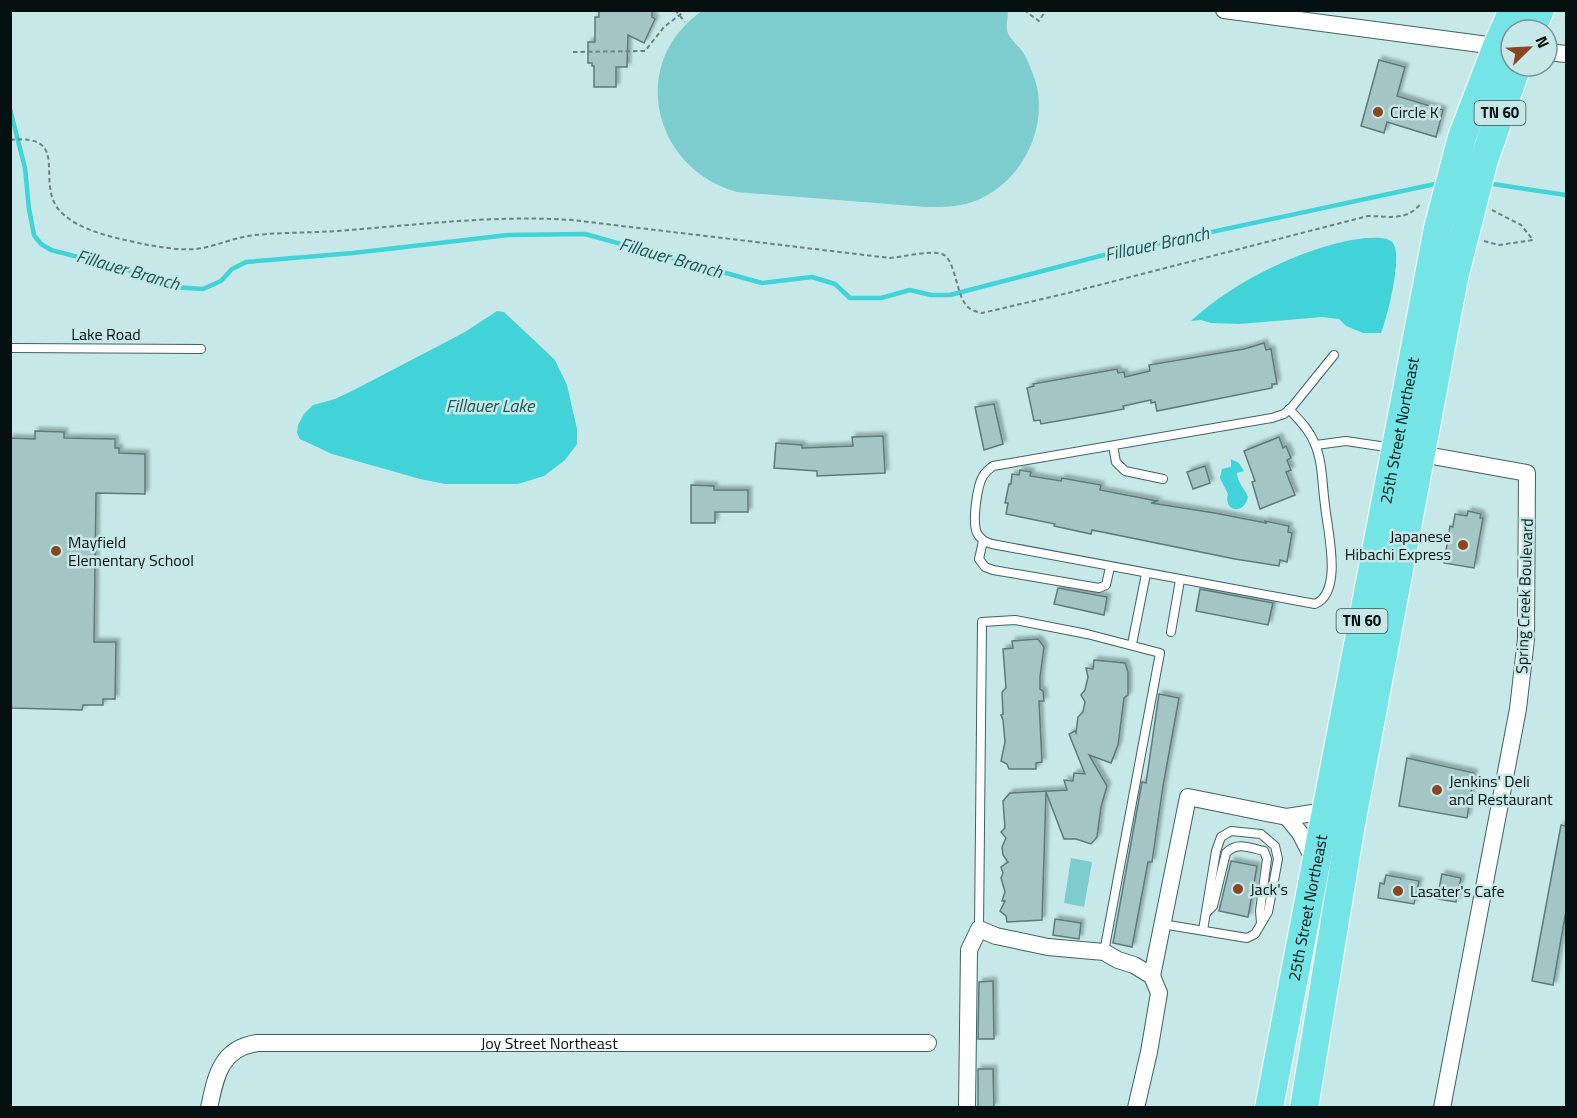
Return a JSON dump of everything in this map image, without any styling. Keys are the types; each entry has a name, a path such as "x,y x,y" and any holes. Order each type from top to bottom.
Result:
{"highway":[{"name":"25th Street Northeast","path":"1304,1107 1350,831 1408,451 1438,228 1462,137 1499,58"},
{"name":"25th Street Northeast","path":"1269,1107 1325,811 1408,451 1484,160 1513,78"}],"street":[{"path":"1224,10 1499,46"},
{"name":"Spring Creek Boulevard","path":"1408,451 1527,473 1526,639 1518,709 1442,1107"},
{"path":"1136,1107 1149,1052 1159,993 1152,976 1188,797 1287,817 1325,811"},
{"path":"1287,817 1300,833 1316,863"},
{"path":"967,1107 969,950 979,929 996,936 1048,947 1104,952 1152,976"},
{"name":"Joy Street Northeast","path":"209,1107 224,1061 232,1052 257,1043 928,1043"}],"lane":[{"name":"Lake Road","path":"10,348 201,349"},
{"path":"1289,409 1310,433 1316,445 1332,555 1329,586 1321,602 1315,604 992,544 983,541 978,534 975,520 980,484 987,470 1003,464 1250,423 1278,416 1289,409 1334,356"},
{"path":"1316,445 1346,441 1408,451"},
{"path":"1113,446 1116,462 1125,471 1163,479"},
{"path":"983,541 979,559 985,567 993,570 1099,588 1106,585 1110,567"},
{"path":"1132,644 1146,574"},
{"path":"1171,632 1180,580"},
{"path":"979,929 982,622 1015,620 1132,644 1160,653 1104,952"},
{"path":"1162,924 1247,938 1255,934 1268,912 1278,859 1275,846 1262,834 1231,831 1221,837 1216,851 1203,930"},
{"path":"1205,913 1213,906 1226,853 1231,847 1240,845 1264,851 1267,859 1260,910 1261,923"}],"path":[{"path":"675,10 685,22"},
{"path":"573,52 645,51 664,27 686,10"},
{"path":"1024,10 1039,21 1046,10"},
{"path":"12,140 34,140 42,143 46,149 51,192 57,207 63,214 93,230 149,245 189,249 208,247 228,240 256,235 317,233 398,225 547,218 601,222 832,253 890,258 942,254 947,257 969,309 982,313 1368,216 1406,216 1426,199"},
{"path":"1465,233 1499,245 1533,240 1521,225 1506,215 1486,208"}],"shaded area":[{"path":"702,11 1008,12 1008,33 1023,52 1037,87 1038,123 1026,156 1015,171 1003,184 972,202 955,206 926,207 737,192 708,180 686,161 669,138 660,112 658,85 664,58 679,33"},
{"path":"1071,858 1092,862 1084,907 1064,903"}],"water":[{"path":"1365,238 1386,239 1392,242 1395,248 1393,286 1381,333 1363,333 1346,326 1339,319 1322,317 1239,324 1191,321 1228,292 1272,267 1319,248"},
{"name":"Fillauer Lake","path":"497,311 504,312 555,360 567,385 577,429 577,444 565,460 544,476 518,484 445,484 332,454 300,439 297,433 298,425 313,405 335,399 354,390 465,332"},
{"path":"1231,459 1239,463 1244,471 1237,473 1237,476 1248,497 1246,503 1239,509 1228,504 1228,494 1220,478 1222,469 1231,467"}],"building":[{"path":"599,10 652,10 652,17 655,19 644,43 628,35 627,67 616,67 616,87 594,87 594,66 588,63 588,42 595,42 595,17 599,17"},
{"name":"Circle K","path":"1379,60 1405,67 1397,96 1443,110 1436,137 1387,122 1384,133 1361,126"},
{"path":"1264,343 1266,350 1271,349 1277,384 1272,384 1272,388 1157,411 1155,402 1151,403 1151,400 1103,413 1041,424 1040,420 1034,421 1027,388 1034,386 1033,384 1117,369 1118,373 1124,372 1125,377 1150,371 1149,365 1244,349"},
{"path":"994,404 1003,444 984,450 975,407"},
{"path":"35,431 64,432 64,438 115,439 115,448 119,448 119,453 145,454 145,494 96,493 94,642 116,642 115,699 103,699 103,705 83,705 82,710 12,708 10,703 10,438 35,439"},
{"path":"883,436 885,473 817,476 817,471 774,468 776,443 802,445 802,448 853,446 852,437"},
{"path":"1279,437 1283,448 1286,446 1291,458 1287,460 1291,470 1286,472 1295,495 1260,509 1252,482 1255,481 1244,451"},
{"path":"1205,466 1210,483 1193,489 1187,472"},
{"path":"1020,470 1031,472 1030,476 1061,481 1062,478 1101,485 1100,490 1157,501 1151,503 1289,526 1288,532 1292,533 1287,562 1280,560 1279,566 1235,559 1092,530 1091,534 1006,514 1008,503 1005,503 1012,474 1019,475"},
{"path":"691,485 714,486 714,490 748,490 748,512 715,512 715,523 691,523"},
{"name":"Japanese Hibachi Express","path":"1468,511 1481,514 1480,518 1483,518 1474,568 1444,563 1450,526 1453,527 1455,514 1467,516"},
{"path":"1058,588 1107,597 1104,615 1054,604"},
{"path":"1200,589 1273,603 1268,625 1196,611"},
{"path":"1038,639 1044,647 1040,689 1043,691 1044,701 1039,701 1042,762 1036,763 1036,769 1009,769 1007,764 1001,761 1005,742 1001,715 1003,714 1002,692 1006,688 1003,649 1013,648 1012,641"},
{"path":"1094,660 1125,663 1128,672 1128,695 1124,698 1118,745 1111,763 1089,755 1107,786 1101,807 1097,837 1091,844 1076,839 1064,839 1046,792 1042,920 1007,922 1006,916 1000,911 1005,901 1002,901 1005,892 1001,867 1008,862 1003,855 1002,847 1006,838 1001,832 1005,828 1003,801 1010,793 1067,790 1064,780 1073,781 1074,773 1085,774 1069,734 1075,731 1076,733 1078,717 1083,712 1085,702 1081,695 1085,690 1088,677 1086,668 1093,669"},
{"path":"1159,694 1179,698 1152,862 1148,862 1132,947 1113,943 1142,782 1146,783"},
{"name":"Jenkins' Deli and Restaurant","path":"1407,758 1474,773 1467,818 1399,806"},
{"path":"1561,825 1566,826 1566,911 1553,985 1532,981"},
{"name":"Jack's","path":"1231,861 1257,866 1248,917 1219,911"},
{"path":"1442,874 1461,878 1456,902 1437,899"},
{"name":"Lasater's Cafe","path":"1386,875 1419,881 1414,904 1378,898 1380,883 1384,884"},
{"path":"1055,919 1081,923 1079,939 1053,935"},
{"path":"993,981 994,1039 978,1039 979,982"},
{"path":"978,1069 993,1069 994,1107 978,1107"}],"waterway":[{"name":"Fillauer Branch","path":"10,109 25,168 34,235 41,244 51,250 125,269 173,287 203,289 221,281 232,269 246,262 353,253 508,235 585,234 762,283 812,277 835,284 850,298 881,298 910,290 931,295 950,295 1100,256 1435,184"},
{"name":"Fillauer Branch","path":"1493,184 1566,195"}],"place":[{"name":"Circle K","path":"1378,112"},
{"name":"Japanese Hibachi Express","path":"1463,545"},
{"name":"Mayfield Elementary School","path":"56,551"},
{"name":"Jenkins' Deli and Restaurant","path":"1437,790"},
{"name":"Jack's","path":"1238,889"},
{"name":"Lasater's Cafe","path":"1398,891"}]}
